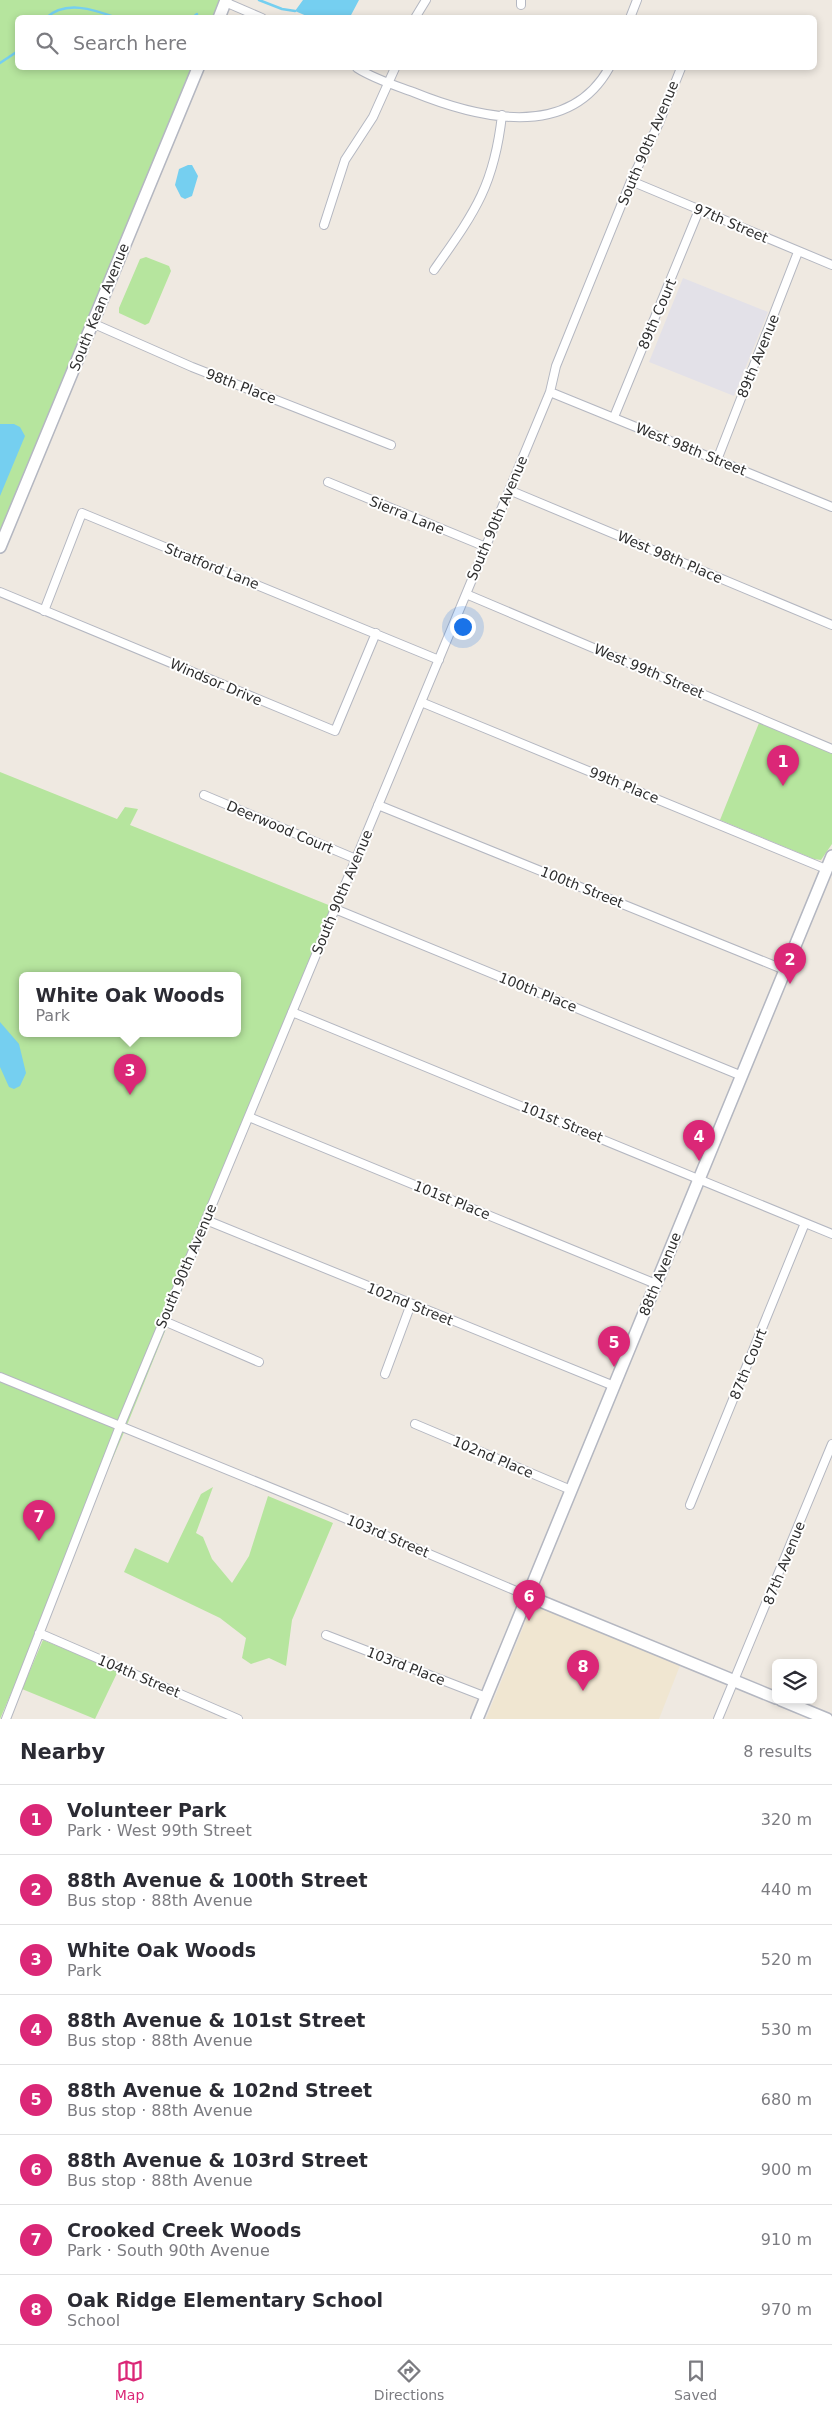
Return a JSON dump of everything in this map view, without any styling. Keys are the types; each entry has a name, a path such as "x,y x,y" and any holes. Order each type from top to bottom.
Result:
{"street":[{"path":"417,15 426,0"},
{"path":"631,15 637,0"},
{"path":"220,15 226,1 256,15"},
{"name":"South Kean Avenue","path":"0,547 197,70"},
{"path":"361,70 460,110 502,115 542,116 563,110 589,95 608,70"},
{"path":"324,224 345,160 373,117 394,70"},
{"name":"South 90th Avenue","path":"6,1719 120,1426 550,392 556,366 631,181 659,123 679,70"},
{"path":"434,270 473,214 488,184 497,155 502,115"},
{"name":"97th Street","path":"631,181 832,265"},
{"name":"89th Court","path":"614,417 699,210"},
{"name":"89th Avenue","path":"717,460 798,252"},
{"name":"98th Place","path":"92,323 192,367 390,445"},
{"name":"West 98th Street","path":"550,392 832,507"},
{"name":"Sierra Lane","path":"328,482 486,547"},
{"name":"West 98th Place","path":"509,490 832,624"},
{"name":"Stratford Lane","path":"44,610 82,513 438,660"},
{"name":"Windsor Drive","path":"0,592 335,731 376,633"},
{"name":"West 99th Street","path":"466,594 832,749"},
{"name":"99th Place","path":"421,702 826,869"},
{"name":"Deerwood Court","path":"204,795 356,858"},
{"name":"100th Street","path":"378,805 785,970"},
{"name":"88th Avenue","path":"477,1719 832,856"},
{"name":"100th Place","path":"335,909 742,1076"},
{"name":"101st Street","path":"292,1012 700,1178 832,1234"},
{"name":"101st Place","path":"249,1117 656,1284"},
{"name":"102nd Street","path":"206,1220 614,1386"},
{"name":"87th Court","path":"690,1505 806,1223"},
{"path":"385,1374 411,1304"},
{"path":"164,1321 259,1362"},
{"name":"103rd Street","path":"0,1377 328,1510 528,1596 772,1696"},
{"name":"102nd Place","path":"415,1424 571,1490"},
{"name":"87th Avenue","path":"718,1719 832,1444"},
{"name":"104th Street","path":"39,1633 238,1719"},
{"name":"103rd Place","path":"326,1635 486,1698"},
{"path":"791,1704 827,1719"}],"shaded area":[{"path":"683,278 768,312 734,396 649,362"},
{"path":"538,1609 544,1609 567,1617 681,1663 659,1719 486,1719 526,1620 529,1615"}],"green space":[{"path":"0,0 226,0 219,15 15,15 15,70 197,70 0,542"},
{"path":"146,257 169,266 171,271 149,323 145,325 119,313 119,308 140,259"},
{"path":"759,723 832,752 832,844 821,860 814,859 720,820"},
{"path":"0,772 117,819 125,807 138,809 130,825 331,906 319,942 278,1035 270,1072 125,1430 0,1719"},
{"path":"213,1487 196,1533 203,1537 212,1559 232,1583 249,1556 268,1496 333,1523 292,1620 286,1666 269,1658 251,1664 242,1658 246,1638 220,1618 124,1572 135,1548 168,1563 201,1494"},
{"path":"43,1640 118,1671 95,1719 22,1689"}],"water":[{"path":"303,0 359,0 351,15 304,15 295,11"},
{"path":"192,165 198,176 192,196 185,199 181,197 175,185 179,169"},
{"path":"0,424 14,424 20,427 25,436 0,496"},
{"path":"0,1022 19,1044 26,1073 20,1086 14,1089 9,1087 0,1067"}],"waterway":[{"path":"259,0 282,9 295,11"},
{"path":"50,15 62,9 70,8 89,9 108,15"},
{"path":"0,63 15,53"}],"place":[{"name":"Volunteer Park","path":"783,786"},
{"name":"88th Avenue & 100th Street","path":"790,984"},
{"name":"White Oak Woods","path":"130,1095"},
{"name":"88th Avenue & 101st Street","path":"699,1161"},
{"name":"88th Avenue & 102nd Street","path":"614,1367"},
{"name":"Crooked Creek Woods","path":"39,1541"},
{"name":"88th Avenue & 103rd Street","path":"529,1621"},
{"name":"Oak Ridge Elementary School","path":"583,1691"}]}
